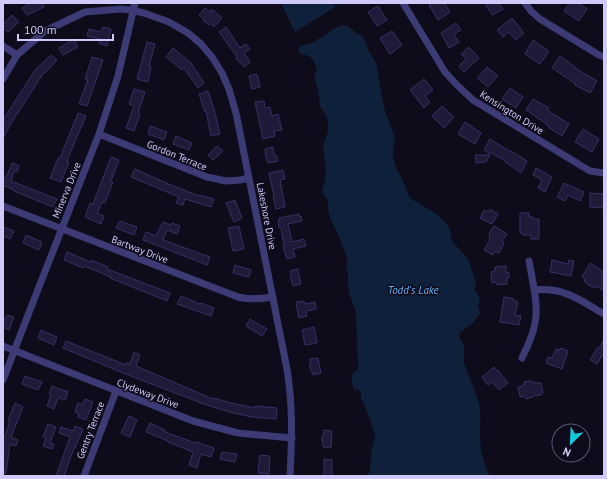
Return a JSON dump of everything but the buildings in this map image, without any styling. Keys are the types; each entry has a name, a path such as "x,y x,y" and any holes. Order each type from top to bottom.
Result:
{"street":[{"name":"Kensington Drive","path":"403,3 445,72 473,100 590,171 604,173"},
{"path":"525,3 540,19 604,57"},
{"name":"Lakeshore Drive","path":"3,79 17,55 45,31 85,12 135,7 169,22 184,31 201,44 217,64 225,79 233,101 289,380 292,408 290,476"},
{"name":"Minerva Drive","path":"3,380 99,134 118,76 135,7"},
{"path":"3,46 17,55"},
{"name":"Gordon Terrace","path":"99,134 207,177 226,181 249,178"},
{"name":"Bartway Drive","path":"3,206 238,297 246,299 273,297"},
{"path":"522,358 531,338 536,315 534,290 529,261"},
{"path":"534,290 548,289 564,292 604,314"},
{"name":"Clydeway Drive","path":"3,346 193,421 238,433 292,438"},
{"name":"Gentry Terrace","path":"84,476 116,391"}],"water":[{"path":"281,3 333,3 335,7 295,32"},
{"name":"Todd's Lake","path":"344,25 362,36 376,63 384,108 395,138 393,157 409,196 413,200 437,214 448,226 452,241 468,259 476,283 474,290 480,298 478,306 480,313 474,322 460,333 460,337 464,347 464,362 479,403 481,450 485,466 490,476 368,476 375,435 361,398 361,392 354,389 352,383 353,373 358,369 356,312 349,294 346,266 347,257 330,218 328,201 322,192 326,170 323,145 328,132 328,123 327,117 320,106 314,74 317,71 315,64 310,57 299,52 299,48 301,46 312,43 339,26"}]}
